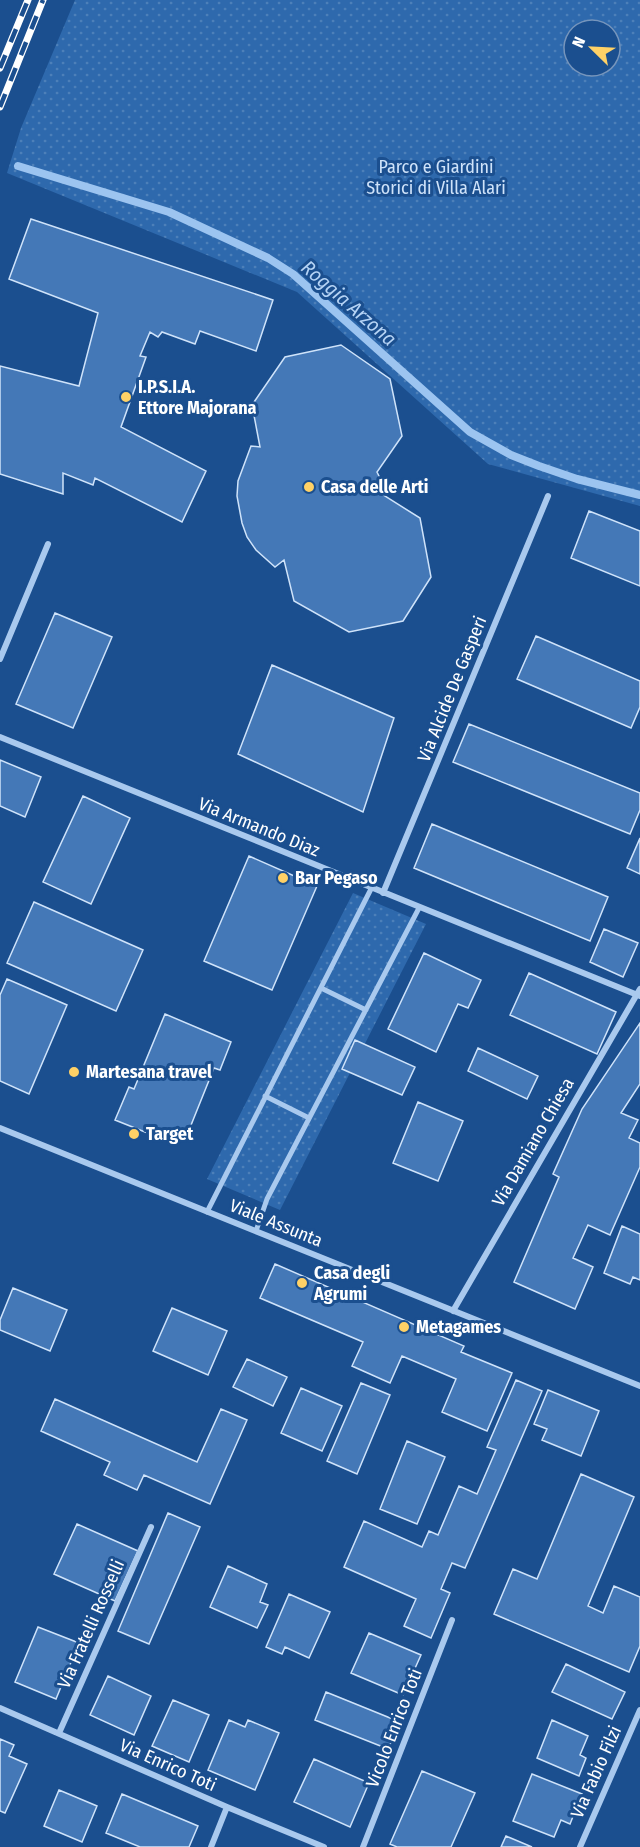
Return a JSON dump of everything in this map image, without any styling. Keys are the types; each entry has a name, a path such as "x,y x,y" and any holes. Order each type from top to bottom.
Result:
{"street":[{"name":"Via Alcide De Gasperi","path":"383,893 548,496"},
{"path":"0,659 48,544"},
{"name":"Via Armando Diaz","path":"0,737 371,889 639,993"},
{"path":"207,1212 371,889"},
{"path":"256,1231 267,1199 419,908"},
{"path":"321,988 366,1010"},
{"name":"Via Damiano Chiesa","path":"453,1311 639,993"},
{"path":"266,1096 309,1118"},
{"name":"Viale Assunta","path":"0,1128 640,1386"},
{"name":"Via Fratelli Rosselli","path":"59,1733 151,1527"},
{"name":"Vicolo Enrico Toti","path":"363,1847 452,1620"},
{"name":"Via Enrico Toti","path":"0,1708 227,1808 324,1847"},
{"name":"Via Fabio Filzi","path":"580,1847 640,1710"},
{"path":"211,1847 227,1808"}],"green space":[{"name":"Parco e Giardini Storici di Villa Alari","path":"75,0 640,0 640,506 488,464 297,292 7,173 21,128"},
{"path":"353,893 426,924 280,1210 207,1179"}],"building":[{"name":"I.P.S.I.A. Ettore Majorana","path":"31,219 273,300 256,351 200,331 195,344 162,332 158,337 150,332 140,356 146,357 121,427 206,471 182,522 95,478 93,485 63,473 63,494 0,474 0,366 79,386 98,313 9,279"},
{"name":"Casa delle Arti","path":"341,345 390,379 402,436 377,472 382,482 380,493 420,518 431,577 403,621 349,632 294,601 284,560 275,567 256,550 247,537 237,496 238,481 251,446 260,447 252,405 285,357"},
{"path":"589,511 640,531 640,586 571,558"},
{"path":"55,613 112,637 73,728 16,704"},
{"path":"536,636 640,681 640,707 631,728 517,679"},
{"path":"272,665 394,718 363,812 238,754"},
{"path":"469,724 640,793 640,810 630,834 453,762"},
{"path":"0,760 41,777 25,817 0,806"},
{"path":"83,796 130,818 91,904 43,882"},
{"path":"432,824 608,897 590,941 414,868"},
{"path":"640,838 640,874 627,868"},
{"path":"249,856 317,886 272,990 204,961"},
{"path":"34,902 143,950 116,1011 7,963"},
{"path":"604,929 638,943 623,977 590,962"},
{"path":"424,953 481,980 468,1008 458,1004 436,1052 388,1029"},
{"path":"529,973 616,1012 597,1054 510,1015"},
{"path":"7,979 67,1005 29,1094 0,1081 0,995"},
{"path":"165,1014 231,1042 220,1070 214,1068 185,1140 157,1129 155,1136 115,1120 129,1087 134,1089"},
{"path":"640,1023 640,1084 621,1113 638,1120 629,1138 640,1143 640,1167 610,1235 588,1225 573,1258 593,1267 575,1309 514,1282 559,1177 553,1174 582,1109"},
{"path":"355,1040 415,1067 402,1095 342,1069"},
{"path":"478,1048 538,1076 527,1099 468,1071"},
{"path":"418,1102 463,1121 438,1181 393,1163"},
{"path":"622,1226 640,1234 640,1280 633,1277 630,1284 604,1273"},
{"path":"275,1264 464,1346 461,1352 512,1373 487,1431 442,1412 456,1379 402,1356 390,1383 352,1366 363,1342 260,1298"},
{"path":"13,1288 67,1310 50,1351 0,1330 0,1320"},
{"path":"172,1308 227,1331 208,1375 153,1351"},
{"path":"247,1359 287,1377 273,1406 233,1387"},
{"path":"516,1380 542,1391 465,1568 452,1563 441,1589 450,1593 431,1638 404,1626 416,1599 344,1567 364,1521 422,1547 429,1531 438,1535 459,1486 477,1494 496,1450 487,1447"},
{"path":"361,1383 390,1395 357,1474 327,1461"},
{"path":"301,1388 342,1406 322,1451 281,1433"},
{"path":"548,1390 599,1411 581,1456 542,1440 547,1429 534,1424"},
{"path":"55,1399 197,1462 221,1409 247,1420 210,1504 144,1475 137,1490 104,1475 110,1462 41,1431"},
{"path":"407,1441 445,1457 417,1524 380,1509"},
{"path":"581,1474 634,1497 588,1606 603,1613 614,1586 640,1597 640,1646 629,1672 494,1614 513,1569 537,1579"},
{"path":"168,1513 200,1527 149,1644 118,1631"},
{"path":"77,1524 138,1551 115,1601 54,1574"},
{"path":"228,1566 267,1584 260,1602 268,1605 257,1628 210,1607"},
{"path":"289,1594 330,1612 309,1658 285,1647 282,1654 266,1647"},
{"path":"38,1627 79,1643 56,1699 15,1682"},
{"path":"369,1633 421,1655 403,1695 351,1673"},
{"path":"566,1664 625,1692 612,1719 552,1692"},
{"path":"108,1676 151,1696 134,1735 90,1715"},
{"path":"326,1692 400,1722 388,1749 315,1720"},
{"path":"173,1700 209,1715 189,1762 152,1746"},
{"path":"229,1720 245,1727 248,1720 279,1733 255,1790 208,1770"},
{"path":"552,1720 588,1736 580,1755 586,1758 579,1776 537,1758"},
{"path":"0,1739 14,1745 9,1756 27,1764 5,1813 0,1811"},
{"path":"314,1759 369,1783 350,1827 294,1802"},
{"path":"422,1771 475,1793 451,1847 397,1847 390,1844"},
{"path":"532,1774 582,1794 570,1824 561,1820 554,1837 513,1821"},
{"path":"59,1790 97,1806 82,1842 44,1826"},
{"path":"122,1794 198,1826 189,1847 140,1847 106,1833"},
{"path":"506,1836 532,1847 501,1847"}],"waterway":[{"name":"Roggia Arzona","path":"18,166 169,212 268,258 293,274 470,432 511,455 539,466 577,479 640,495"}],"railway":[{"path":"0,68 28,0"},
{"path":"0,107 43,0"}],"place":[{"name":"I.P.S.I.A. Ettore Majorana","path":"126,397"},
{"name":"Casa delle Arti","path":"309,487"},
{"name":"Bar Pegaso","path":"283,878"},
{"name":"Martesana travel","path":"74,1072"},
{"name":"Target","path":"134,1134"},
{"name":"Casa degli Agrumi","path":"302,1283"},
{"name":"Metagames","path":"404,1327"}]}
